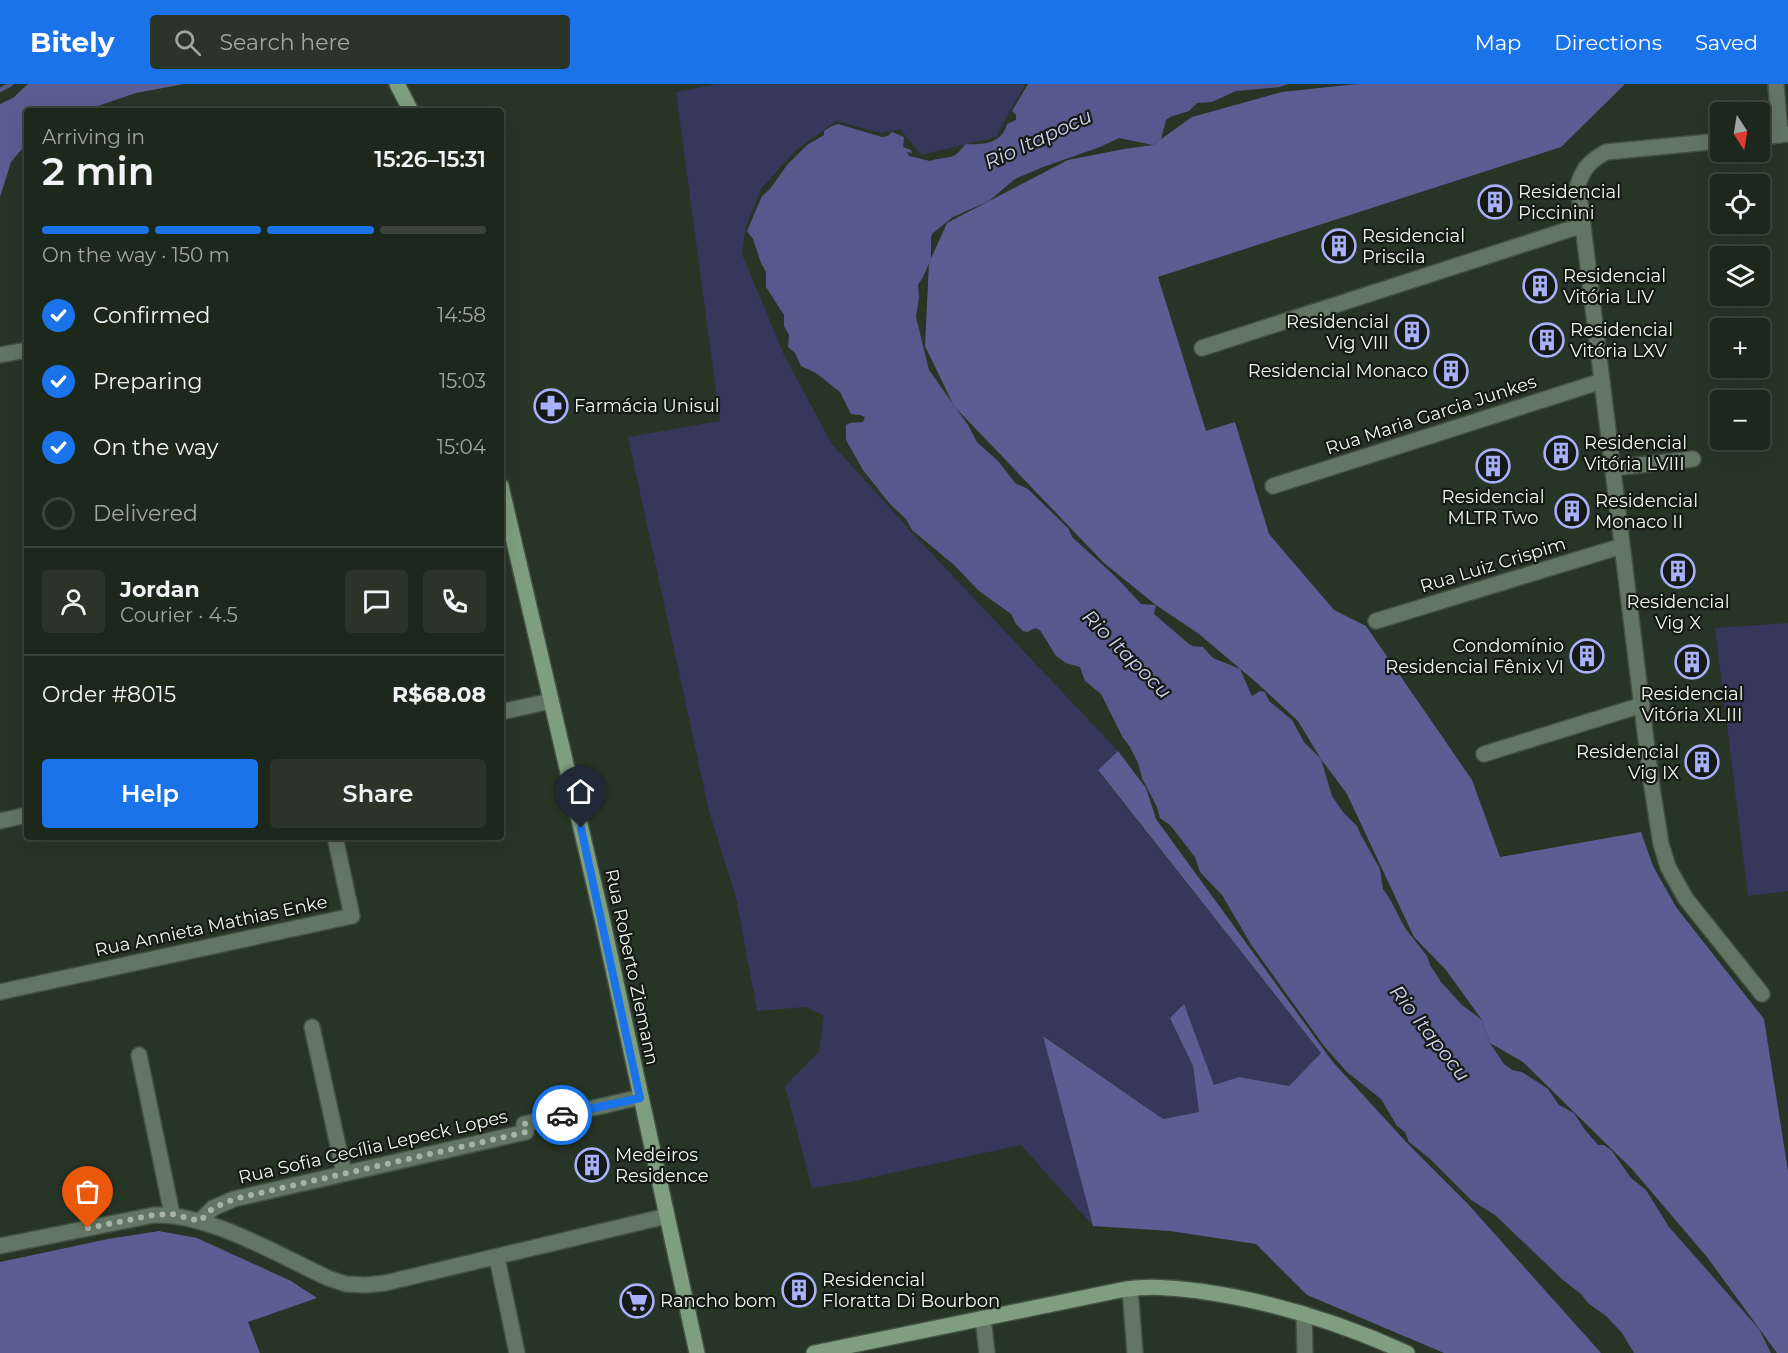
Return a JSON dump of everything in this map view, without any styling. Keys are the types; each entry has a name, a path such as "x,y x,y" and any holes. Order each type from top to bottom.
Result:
{"main road":[{"path":"398,84 410,108"},
{"name":"Rua Roberto Ziemann","path":"504,499 602,918 697,1353"},
{"path":"814,1353 1126,1289 1161,1287 1247,1298 1304,1314 1384,1342 1407,1353"}],"street":[{"path":"1776,84 1784,134"},
{"path":"1710,142 1606,152 1591,160 1582,171 1578,185 1657,819 1668,867 1686,899 1762,994"},
{"path":"1202,348 1583,225"},
{"path":"0,356 24,351"},
{"name":"Rua Maria Garcia Junkes","path":"1273,486 1602,381"},
{"path":"1613,468 1693,459"},
{"name":"Rua Luiz Crispim","path":"1376,621 1622,546"},
{"path":"504,711 551,701"},
{"path":"1484,754 1642,705"},
{"path":"0,821 24,816"},
{"name":"Rua Annieta Mathias Enke","path":"0,992 352,916 336,840"},
{"path":"312,1027 344,1173"},
{"path":"140,1055 172,1214"},
{"name":"Rua Sofia Cecília Lepeck Lopes","path":"200,1221 213,1208 234,1199 526,1132 524,1124 640,1098"},
{"path":"0,1245 154,1215 172,1214 200,1221 328,1278 346,1284 365,1285 497,1258 667,1216"},
{"path":"497,1258 518,1353"},
{"path":"1126,1289 1127,1353"},
{"path":"1126,1289 1136,1353"},
{"path":"1304,1314 1305,1353"},
{"path":"983,1318 987,1353"}],"shaded area":[{"path":"28,84 184,84 136,93 92,108 24,108 24,147 11,162 0,197 0,104 13,98"},
{"path":"717,84 1025,84 996,137 921,155 900,129 882,133 836,121 795,151 761,189 746,226 742,254 784,355 832,444 916,537 1118,751 1098,771 1321,1053 1289,1086 1239,1077 1214,1085 1184,1004 1171,1018 1193,1066 1199,1112 1163,1119 1044,1036 1093,1226 1021,1145 812,1188 785,1086 819,1052 824,1016 806,1007 757,1011 736,898 709,811 628,437 720,421 676,92"},
{"path":"1357,84 1625,84 1561,147 1158,277 1206,431 1235,422 1269,534 1334,610 1366,626 1472,780 1500,857 1641,832 1653,866 1676,907 1764,1019 1788,1171 1788,1353 1777,1353 1707,1257 1632,1169 1523,1062 1490,1043 1482,1020 1446,970 1414,937 1347,794 1321,759 1298,721 1199,634 1156,605 1104,563 954,406 925,346 929,263 947,223 1068,160 1153,145 1192,117 1282,92"},
{"path":"1788,623 1788,891 1748,896 1715,628"},
{"path":"1118,751 1146,788 1156,819 1332,1061 1407,1143 1467,1203 1601,1353 1444,1353 1307,1295 1256,1244 1170,1231 1093,1226 1043,1036 1163,1119 1199,1112 1193,1066 1170,1018 1184,1004 1214,1085 1239,1077 1289,1086 1321,1053 1098,770"},
{"path":"159,1231 197,1238 291,1281 317,1298 248,1322 260,1353 0,1353 0,1262 108,1239"}],"water":[{"name":"Rio Itapocu","path":"1028,84 1288,84 1280,87 1236,91 1212,102 1197,103 1189,111 1166,120 1161,139 1153,145 1119,138 1015,179 989,201 953,217 933,233 931,259 918,285 919,298 916,317 929,370 968,425 977,442 999,462 1015,483 1028,489 1068,528 1072,537 1117,578 1141,604 1156,605 1154,614 1189,644 1203,647 1213,658 1240,669 1252,696 1260,691 1265,692 1269,701 1292,720 1304,742 1321,759 1332,796 1357,826 1380,869 1383,889 1405,928 1427,956 1441,982 1462,1005 1482,1020 1490,1043 1504,1064 1512,1070 1522,1072 1548,1089 1559,1105 1574,1113 1598,1145 1604,1145 1612,1151 1631,1178 1646,1190 1669,1227 1759,1329 1771,1353 1634,1353 1622,1333 1606,1316 1588,1303 1495,1215 1471,1200 1429,1158 1409,1142 1405,1132 1397,1126 1381,1099 1347,1072 1324,1046 1252,946 1222,895 1200,872 1195,857 1170,825 1160,818 1130,747 1123,738 1101,694 1085,681 1080,667 1066,663 1056,656 1040,630 1035,628 1027,632 1023,631 1011,614 979,591 954,565 912,530 906,519 889,503 863,470 846,440 846,425 863,422 865,417 851,414 840,392 816,373 801,366 795,353 788,347 789,335 784,326 784,315 766,287 766,272 753,239 747,231 762,196 770,189 787,165 807,145 824,135 824,131 838,124 882,137 892,132 904,137 903,147 911,150 912,153 907,152 909,156 930,161 952,156 966,144 991,142 1001,136 1007,124 1016,120 1016,115 1012,111"}],"waterway":[{"path":"0,90 11,84"}],"way so far":[{"path":"88,1228 154,1215 172,1214 200,1221 213,1208 234,1199 526,1132 524,1124 562,1115"}],"place":[{"name":"Residencial Piccinini","path":"1495,202"},
{"name":"Residencial Priscila","path":"1339,246"},
{"name":"Residencial Vitória LIV","path":"1540,286"},
{"name":"Residencial Vig VIII","path":"1412,332"},
{"name":"Residencial Vitória LXV","path":"1547,340"},
{"name":"Residencial Monaco","path":"1451,371"},
{"name":"Farmácia Unisul","path":"551,406"},
{"name":"Residencial Vitória LVIII","path":"1561,453"},
{"name":"Residencial MLTR Two","path":"1493,466"},
{"name":"Residencial Monaco II","path":"1572,511"},
{"name":"Residencial Vig X","path":"1678,571"},
{"name":"Condomínio Residencial Fênix VI","path":"1587,656"},
{"name":"Residencial Vitória XLIII","path":"1692,662"},
{"name":"Residencial Vig IX","path":"1702,762"},
{"name":"Medeiros Residence","path":"592,1165"},
{"name":"Residencial Floratta Di Bourbon","path":"799,1290"},
{"name":"Rancho bom","path":"637,1301"}],"route":[{"path":"562,1115 640,1098 581,828"}]}
